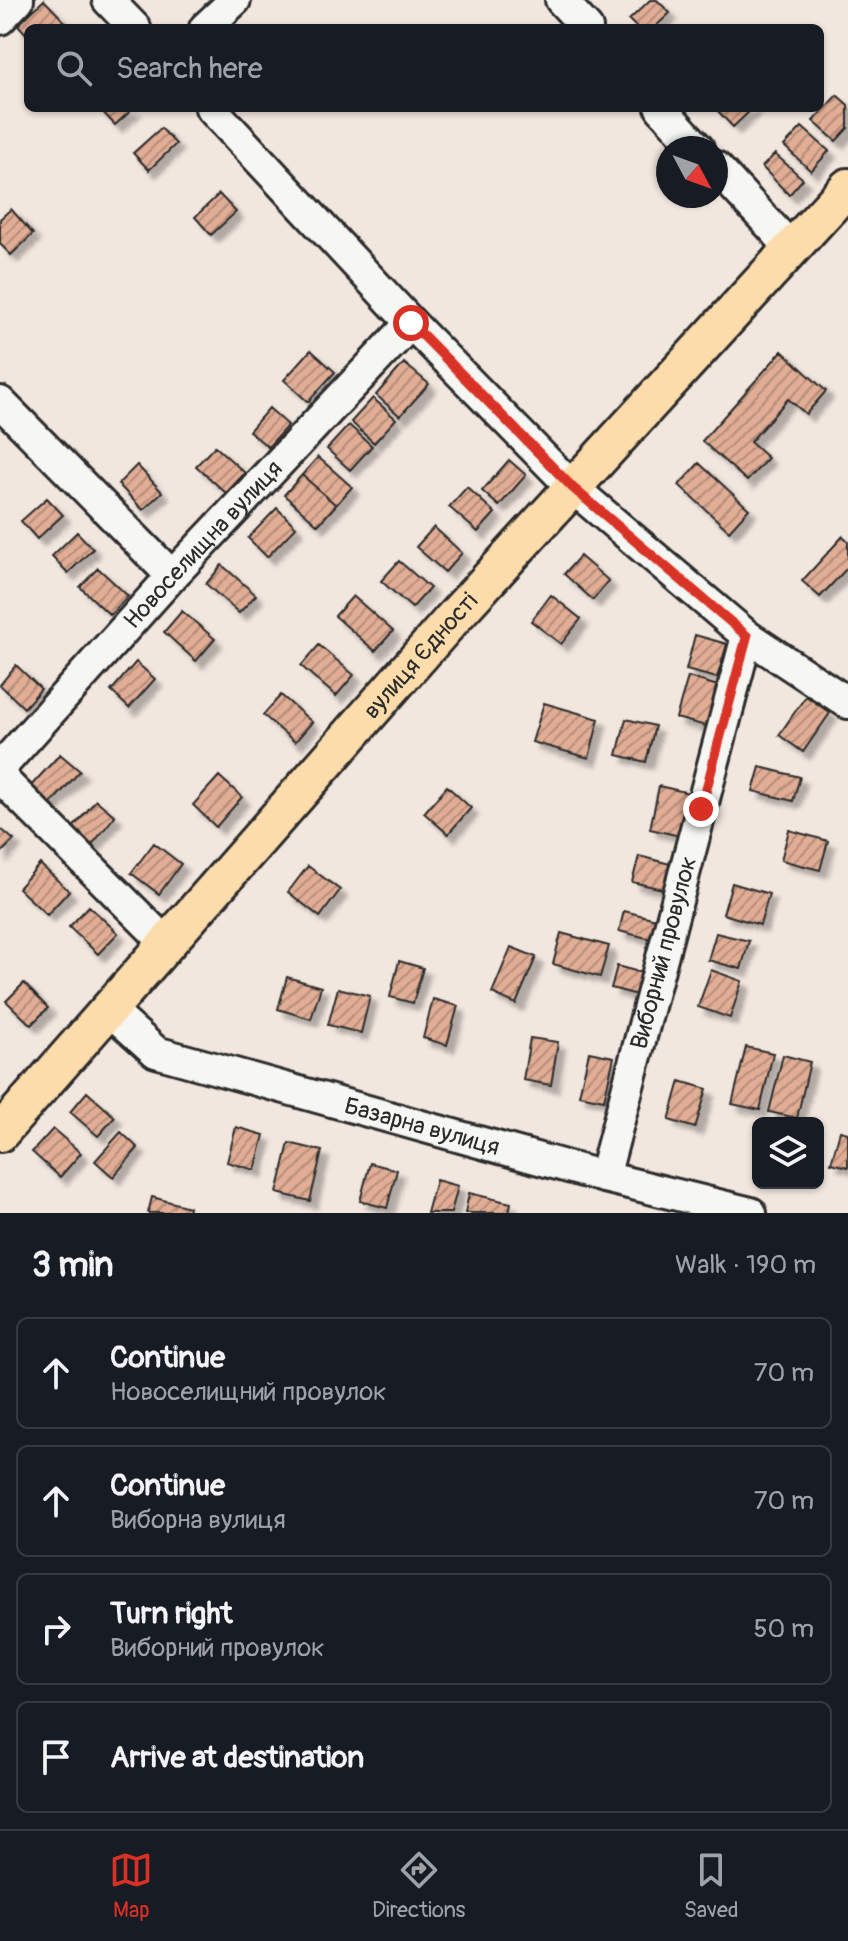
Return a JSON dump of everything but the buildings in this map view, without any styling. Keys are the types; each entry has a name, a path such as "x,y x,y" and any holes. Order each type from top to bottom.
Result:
{"main road":[{"name":"вулиця Єдності","path":"0,1133 165,942 573,488 792,249 841,206"}],"street":[{"path":"0,19 18,0"},
{"path":"108,0 131,24"},
{"path":"209,24 235,0"},
{"path":"561,0 583,24"},
{"path":"215,112 411,323 573,488 747,636 848,703"},
{"path":"665,112 687,136"},
{"path":"728,180 792,249"},
{"name":"Новоселищна вулиця","path":"0,768 172,576 411,323"},
{"path":"0,402 172,576"},
{"name":"Виборний провулок","path":"604,1177 747,636"},
{"path":"0,777 165,942"},
{"name":"Базарна вулиця","path":"107,1008 156,1052 604,1177 751,1213"}],"route":[{"path":"411,323 573,488 747,636 701,809"}]}
